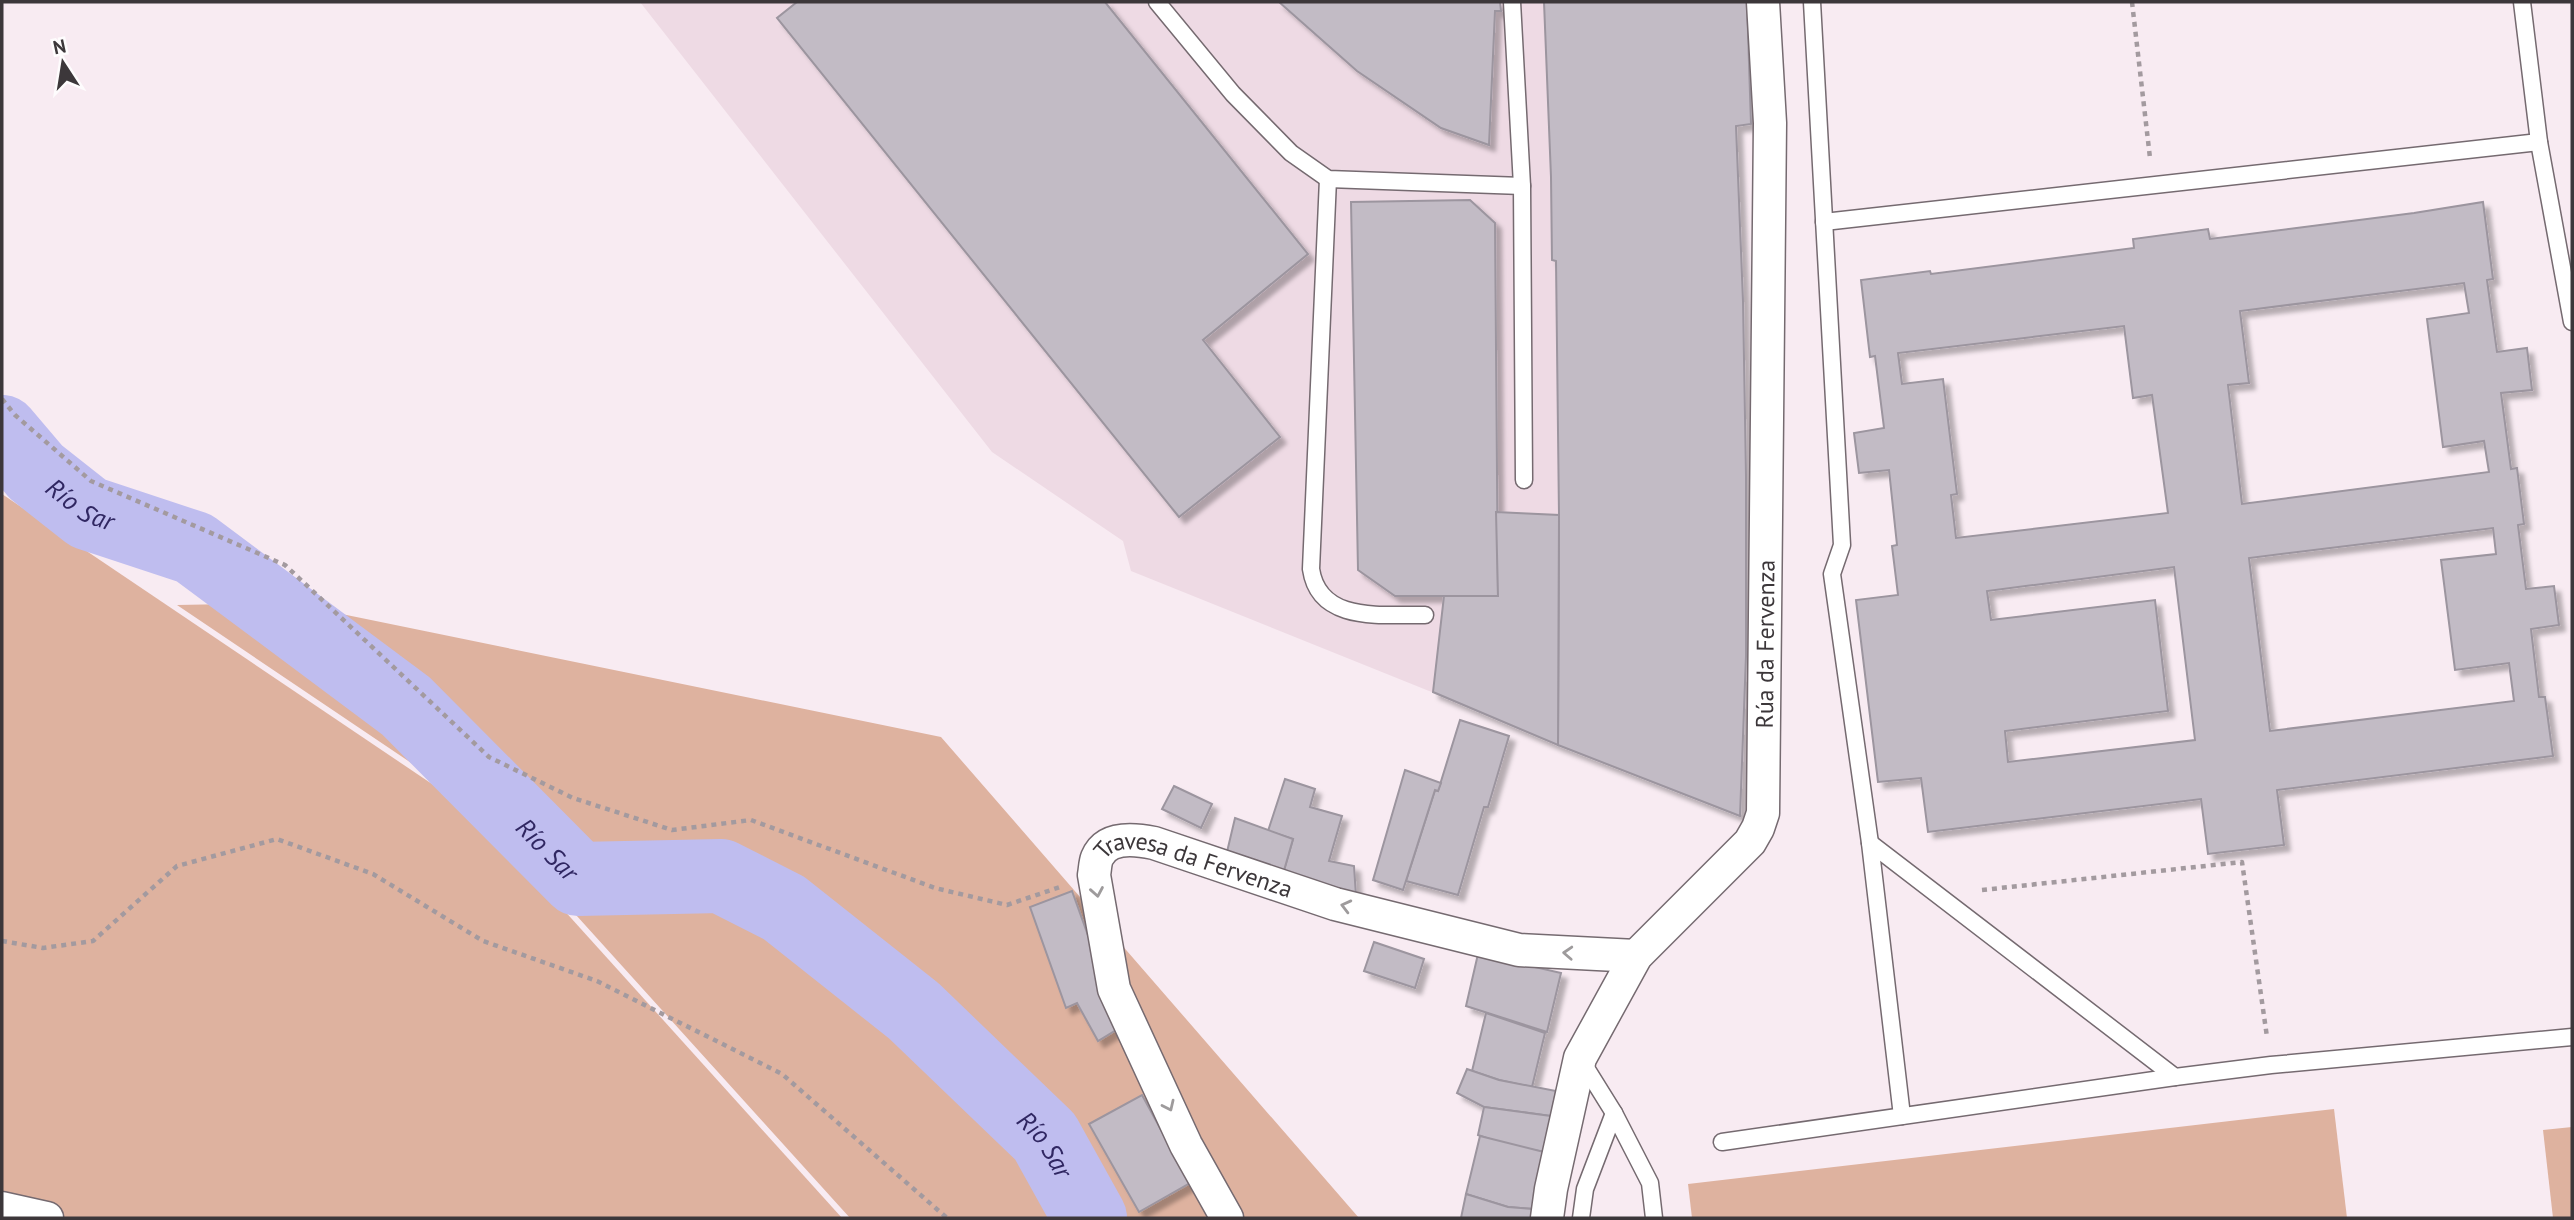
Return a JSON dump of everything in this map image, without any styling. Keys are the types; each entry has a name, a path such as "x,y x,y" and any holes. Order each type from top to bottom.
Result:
{"street":[{"name":"Rúa da Fervenza","path":"1547,1218 1550,1189 1580,1058 1636,956 1750,842 1763,813 1770,136 1763,2"},
{"name":"Travesa da Fervenza","path":"1227,1218 1186,1145 1114,989 1094,875 1097,857 1112,843 1135,839 1335,904 1519,950 1636,956"},
{"path":"2,1208 47,1218"}],"lane":[{"path":"1157,2 1233,94 1291,153 1328,179 1522,186"},
{"path":"1512,2 1522,186 1524,480"},
{"path":"1812,2 1842,545 1832,574 1870,843 1902,1116"},
{"path":"2522,2 2539,142 2572,321"},
{"path":"1824,222 2539,142"},
{"path":"1328,179 1311,569 1313,583 1322,596 1338,609 1358,613 1424,615"},
{"path":"1870,843 2175,1077"},
{"path":"1722,1142 2271,1065 2572,1037"},
{"path":"1580,1058 1614,1113 1650,1183 1654,1218"},
{"path":"1581,1218 1585,1189 1614,1113"}],"path":[{"path":"2132,2 2153,184"},
{"path":"2,399 15,415 91,481 285,565 489,757 573,798 672,830 751,820 935,888 1007,905 1094,875"},
{"path":"2,941 43,948 93,941 177,866 277,839 373,874 483,942 597,981 782,1074 947,1218"},
{"path":"1938,895 2242,862 2271,1065"}],"shaded area":[{"path":"640,2 1747,2 1751,124 1736,127 1746,476 1746,656 1740,816 1131,571 1123,541 992,452"},
{"path":"2,494 478,815 842,1218 2,1218"},
{"path":"288,603 941,737 1359,1218 850,1218 481,810 177,605"},
{"path":"2334,1109 2347,1218 1692,1218 1688,1184"},
{"path":"2572,1127 2572,1218 2553,1218 2543,1130"}],"building":[{"path":"797,2 1105,2 1308,254 1203,340 1280,437 1179,517 777,18"},
{"path":"1279,2 1500,2 1501,11 1495,11 1489,145 1441,128 1357,71"},
{"path":"1544,2 1747,2 1751,124 1736,126 1746,476 1746,656 1740,816 1558,745 1556,261 1552,260"},
{"path":"1470,200 1495,223 1498,596 1395,596 1358,570 1351,202"},
{"path":"2483,202 2493,279 2487,280 2497,352 2527,348 2532,390 2501,393 2511,469 2517,468 2524,524 2518,525 2526,589 2554,586 2559,625 2531,629 2539,697 2545,697 2553,756 2277,790 2284,845 2208,854 2201,799 1928,832 1921,778 1878,782 1856,600 1898,595 1892,546 1897,545 1889,470 1859,473 1854,433 1884,428 1875,356 1870,357 1861,280 1930,271 1931,274 2134,248 2133,239 2208,229 2210,239","holes":["2464,283 2469,313 2427,319 2443,447 2484,441 2489,472 2242,504 2228,385 2249,383 2240,311","2124,326 2133,398 2152,395 2168,513 1956,538 1951,495 1957,494 1943,379 1902,384 1898,353","2493,528 2496,554 2441,560 2455,670 2509,663 2514,701 2270,731 2249,558","2174,567 2195,740 2008,762 2005,731 2168,711 2155,600 1991,620 1987,591"]},
{"path":"1496,512 1559,515 1558,745 1433,692 1444,596 1498,596"},
{"path":"1460,720 1509,736 1488,807 1484,807 1458,895 1406,881"},
{"path":"1405,770 1441,783 1438,791 1435,790 1403,890 1373,880"},
{"path":"1285,779 1315,789 1310,807 1342,816 1329,861 1354,866 1356,896 1283,874 1293,839 1268,831"},
{"path":"1174,786 1212,804 1201,828 1162,809"},
{"path":"1235,818 1293,839 1283,874 1227,852"},
{"path":"1072,891 1121,1027 1098,1041 1077,1003 1066,1008 1030,907"},
{"path":"1374,942 1424,959 1415,988 1364,971"},
{"path":"1478,954 1561,973 1547,1032 1466,1006"},
{"path":"1486,1013 1545,1033 1532,1087 1472,1071"},
{"path":"1467,1069 1499,1080 1556,1091 1551,1116 1484,1107 1457,1093"},
{"path":"1142,1095 1190,1183 1139,1212 1089,1124"},
{"path":"1484,1107 1551,1116 1544,1152 1504,1144 1478,1135"},
{"path":"1480,1136 1544,1152 1533,1209 1508,1207 1466,1194"},
{"path":"1466,1194 1508,1207 1533,1209 1532,1218 1461,1218"}],"waterway":[{"name":"Río Sar","path":"2,432 36,472 88,513 194,548 406,706 578,879 721,876 784,908 914,1011 1045,1137 1090,1218"}]}
